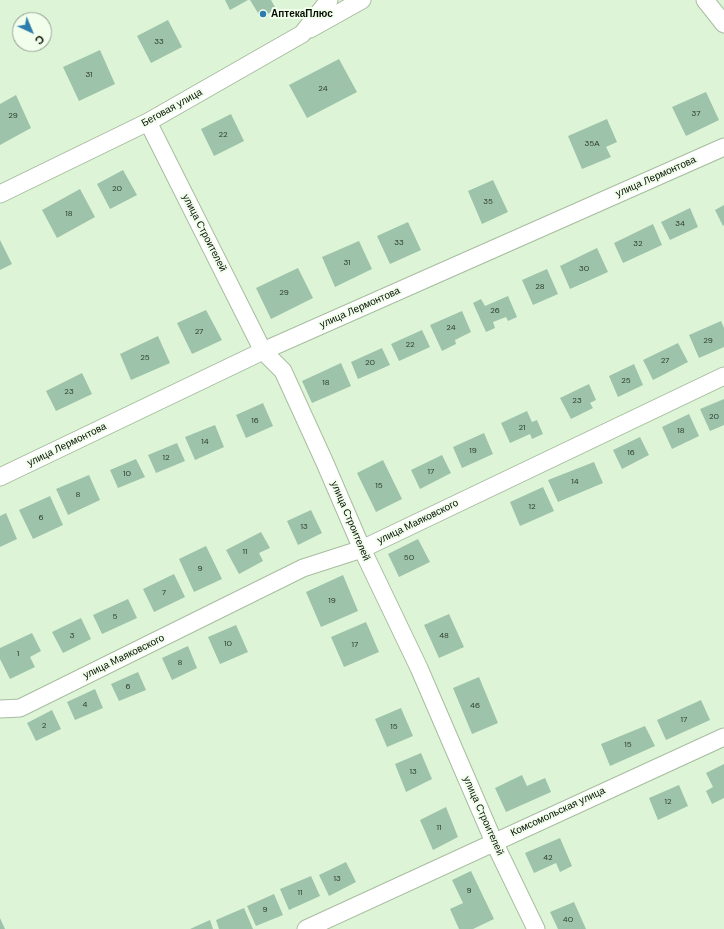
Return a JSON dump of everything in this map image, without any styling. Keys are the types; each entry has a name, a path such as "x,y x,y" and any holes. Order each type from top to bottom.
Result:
{"street":[{"name":"Беговая улица","path":"0,194 148,122 302,34 329,0"},
{"path":"302,34 362,0"},
{"path":"705,0 724,24"},
{"name":"улица Строителей","path":"148,122 263,351 283,371 362,549 419,668 494,842 536,929"},
{"name":"улица Лермонтова","path":"0,477 263,351 724,147"},
{"name":"улица Маяковского","path":"0,709 20,708 303,568 362,549 724,376"},
{"name":"Комсомольская улица","path":"306,929 724,736"}],"building":[{"path":"225,0 248,0 230,10"},
{"name":"АптекаПлюс","path":"250,0 271,0 276,9 261,18"},
{"path":"168,20 182,47 151,63 137,36"},
{"path":"100,50 115,84 79,101 63,67"},
{"path":"339,59 357,92 307,118 289,85"},
{"path":"706,92 719,120 686,136 672,107"},
{"path":"16,95 31,128 0,145 0,104"},
{"path":"231,114 244,141 214,156 201,129"},
{"path":"607,119 617,142 606,147 611,157 582,169 568,136"},
{"path":"123,170 137,195 110,209 97,184"},
{"path":"493,180 508,212 482,224 468,191"},
{"path":"80,189 95,217 57,238 42,210"},
{"path":"724,205 724,225 723,226 715,210"},
{"path":"690,208 698,227 670,240 661,222"},
{"path":"408,222 421,250 390,264 377,236"},
{"path":"653,224 662,245 623,263 614,243"},
{"path":"0,240 12,264 0,270"},
{"path":"359,241 372,269 335,287 322,257"},
{"path":"597,248 608,272 570,289 560,266"},
{"path":"298,268 313,298 271,319 256,288"},
{"path":"547,269 558,294 533,305 522,280"},
{"path":"508,296 517,317 508,321 506,317 493,322 495,328 486,332 473,303 481,299 485,306"},
{"path":"206,310 222,340 192,354 177,323"},
{"path":"462,311 471,332 455,340 456,344 442,351 430,325"},
{"path":"721,321 724,328 724,347 699,358 689,335"},
{"path":"422,330 430,347 399,361 391,344"},
{"path":"158,336 170,363 131,380 120,354"},
{"path":"678,343 688,362 653,380 643,360"},
{"path":"382,348 390,365 358,379 351,362"},
{"path":"341,363 351,386 312,403 302,381"},
{"path":"634,364 643,385 618,397 609,376"},
{"path":"82,373 92,394 56,411 46,391"},
{"path":"589,384 596,400 590,403 593,408 571,419 560,398"},
{"path":"724,399 724,425 710,431 700,409"},
{"path":"263,403 273,426 246,438 236,415"},
{"path":"527,411 532,422 537,420 543,434 532,439 530,434 510,443 501,423"},
{"path":"689,414 699,436 672,449 662,427"},
{"path":"215,425 224,447 195,460 185,437"},
{"path":"484,433 493,454 462,468 453,447"},
{"path":"640,437 649,455 622,469 613,450"},
{"path":"177,443 185,461 156,473 148,455"},
{"path":"442,455 451,473 420,489 411,470"},
{"path":"136,459 145,477 118,488 110,470"},
{"path":"383,460 402,499 376,512 357,473"},
{"path":"594,462 603,483 558,502 548,480"},
{"path":"89,475 100,500 68,515 56,489"},
{"path":"543,487 554,511 520,526 510,502"},
{"path":"50,496 63,525 33,539 19,510"},
{"path":"311,510 322,533 298,545 287,521"},
{"path":"6,513 17,539 0,547 0,516"},
{"path":"261,532 270,548 259,553 263,561 239,574 226,550"},
{"path":"418,539 430,562 399,577 388,554"},
{"path":"206,546 222,579 194,592 179,559"},
{"path":"174,574 185,597 154,612 143,589"},
{"path":"343,575 358,611 321,627 306,592"},
{"path":"128,599 137,618 102,634 93,615"},
{"path":"449,614 464,647 439,658 424,625"},
{"path":"81,618 91,639 63,653 52,632"},
{"path":"366,622 379,652 344,667 331,637"},
{"path":"236,625 248,652 220,664 208,637"},
{"path":"32,633 41,651 30,657 35,667 10,679 0,659 0,648"},
{"path":"188,646 197,668 172,680 162,658"},
{"path":"138,672 146,690 119,701 111,684"},
{"path":"479,677 498,723 472,734 453,688"},
{"path":"95,689 103,708 75,720 67,702"},
{"path":"701,700 710,720 666,740 657,720"},
{"path":"401,708 413,736 387,747 375,719"},
{"path":"52,710 61,729 36,741 27,723"},
{"path":"645,726 655,746 610,766 601,744"},
{"path":"421,753 432,779 406,792 395,764"},
{"path":"724,764 724,798 712,804 706,791 713,787 706,773"},
{"path":"522,775 527,786 545,778 551,792 506,812 495,788"},
{"path":"679,785 688,806 658,820 649,798"},
{"path":"446,807 458,837 433,850 420,820"},
{"path":"560,838 572,866 560,872 556,863 534,873 525,853"},
{"path":"346,862 356,882 329,896 319,875"},
{"path":"471,871 494,919 473,929 459,929 450,909 463,903 452,880"},
{"path":"311,876 320,896 289,910 280,889"},
{"path":"274,894 283,915 256,926 247,906"},
{"path":"574,902 586,929 558,929 550,912"},
{"path":"244,908 253,929 219,929 216,920"},
{"path":"0,918 5,929 0,929"},
{"path":"210,920 213,929 190,929"}],"place":[{"name":"АптекаПлюс","path":"263,14"}]}
